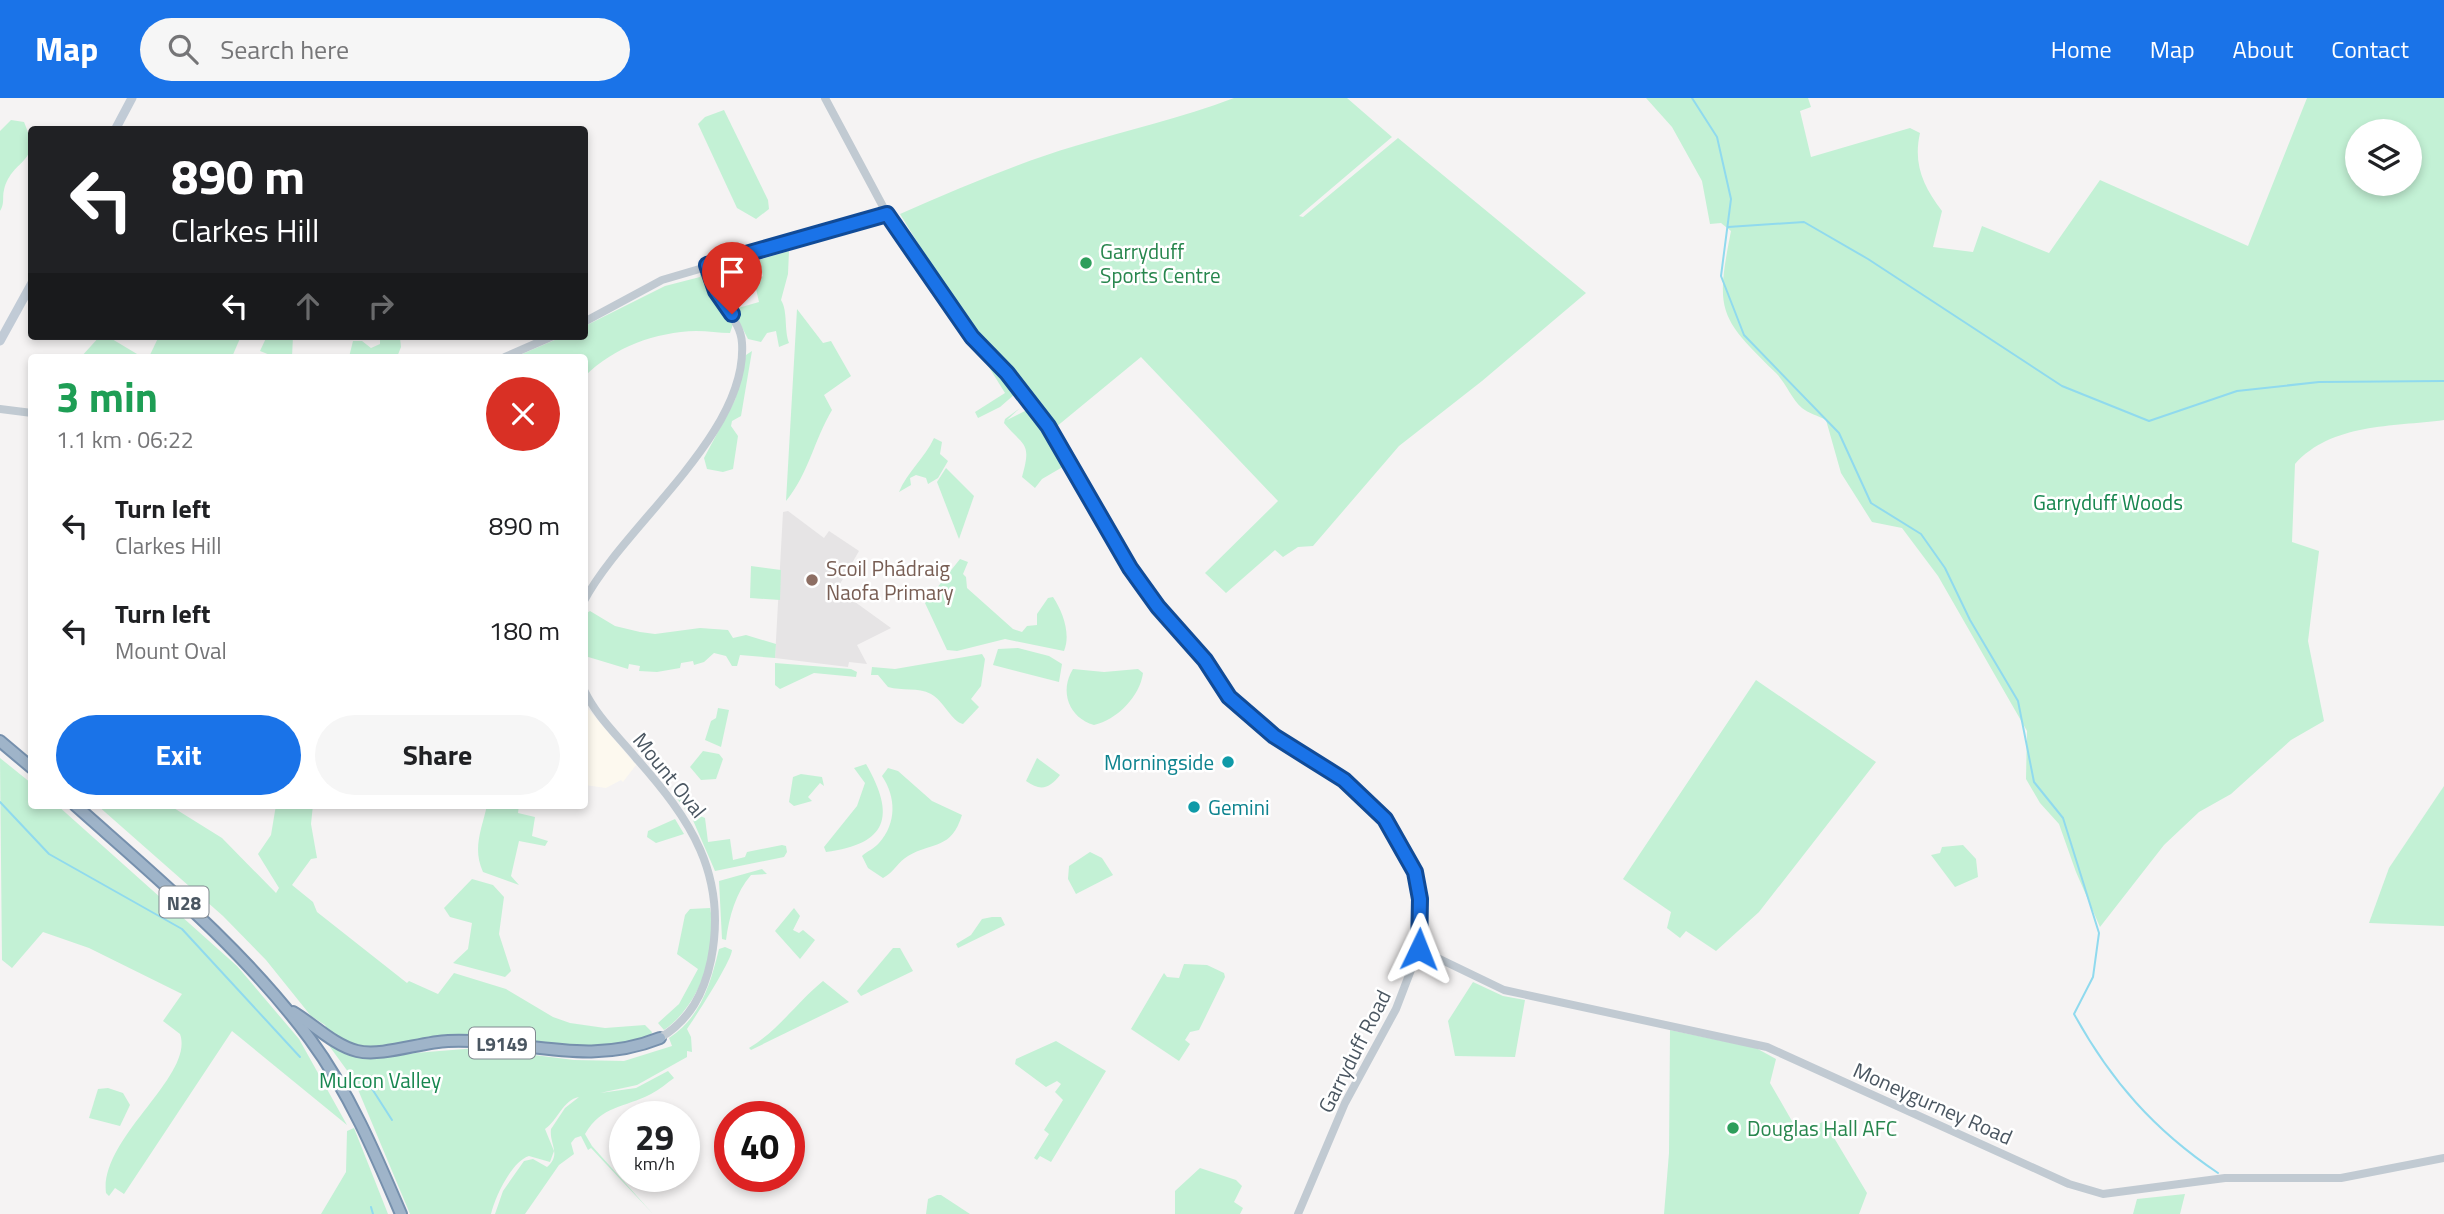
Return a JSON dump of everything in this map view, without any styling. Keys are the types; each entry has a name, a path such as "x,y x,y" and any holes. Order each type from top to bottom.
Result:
{"highway":[{"path":"1,741 28,765"},
{"name":"N28","path":"79,809 197,915 285,1008 311,1040 345,1093 399,1211"},
{"name":"L9149","path":"285,1008 343,1045 365,1052 448,1041 489,1041 601,1054 625,1050 660,1038"}],"main road":[{"path":"117,126 132,98"},
{"path":"0,341 28,290"}],"street":[{"name":"Garryduff Road","path":"825,98 887,214 972,337 1007,373 1048,426 1130,568 1158,607 1205,660 1229,697 1274,736 1344,780 1385,819 1415,872 1420,899 1419,949 1396,1009 1346,1103 1298,1214"},
{"path":"588,320 662,280 887,214"},
{"path":"588,595 629,538 702,451 729,401 743,345 738,326 716,291 707,265"},
{"path":"512,354 545,340"},
{"path":"0,409 28,412"},
{"name":"Mount Oval","path":"588,697 604,724 676,803 689,822 711,880 715,935 702,991 682,1022 660,1038"},
{"name":"Moneygurney Road","path":"1419,949 1504,990 1767,1048 2092,1192 2104,1194 2225,1178 2341,1178 2444,1158"}],"shaded area":[{"name":"Scoil Phádraig Naofa Primary","path":"788,511 824,538 829,531 859,551 837,589 891,628 857,645 867,664 849,662 848,667 775,658 783,512"},
{"path":"588,709 636,765 623,782 621,780 606,788 588,785"}],"green space":[{"path":"1234,98 1347,98 1392,137 1299,216 1303,217 1398,138 1586,293 1482,381 1399,446 1313,546 1298,547 1283,557 1275,550 1226,593 1205,573 1278,501 1141,357 1056,427 962,315 900,214 1030,161"},
{"name":"Garryduff Woods","path":"1646,98 1808,98 1811,107 1800,111 1811,157 1910,128 1920,133 1918,155 1921,174 1942,211 1933,247 1973,252 1982,226 2049,253 2100,180 2248,246 2307,98 2444,98 2444,420 2384,426 2345,434 2310,451 2295,464 2292,542 2319,551 2308,641 2324,721 2291,740 2231,794 2199,812 2164,845 2100,927 2059,824 2040,803 2026,779 2027,731 1938,576 1902,528 1872,522 1841,473 1826,420 1802,408 1780,377 1732,325 1723,297 1723,279 1731,231 1721,223 1710,224 1702,181 1672,127"},
{"path":"724,110 768,200 769,209 756,219 737,208 698,124 705,117"},
{"path":"11,120 24,122 28,133 28,154 8,179 0,211 0,131"},
{"path":"789,251 788,274 781,300 789,343 779,347 776,331 767,333 761,342 748,339 727,300 718,276 723,275 725,288 738,308 759,302 754,280 763,276 759,260"},
{"path":"700,274 704,274 717,301 733,324 730,333 696,331 651,338 622,349 588,373 588,354 522,354 555,340 588,340 588,324 665,286 700,277"},
{"path":"797,309 823,343 831,341 851,376 824,395 832,410 806,468 786,501"},
{"path":"96,340 114,340 137,354 84,354"},
{"path":"157,340 239,340 233,354 150,354"},
{"path":"265,340 293,340 292,354 268,354 260,351"},
{"path":"380,340 400,340 401,347 398,354 350,354 353,341 362,341 371,348 380,344"},
{"path":"977,348 1015,394 1000,407 978,418 975,412 1005,393"},
{"path":"752,351 741,416 732,421 731,426 738,436 733,469 723,472 707,469 704,458 735,400 746,355"},
{"path":"1020,408 1007,420 1029,409 1066,465 1042,479 1035,488 1022,477 1026,457 1024,446 1004,423 1005,419"},
{"path":"934,438 942,442 940,454 948,461 938,478 928,484 926,478 916,475 910,478 911,485 899,492 926,452"},
{"path":"946,468 974,496 959,539 937,482"},
{"path":"960,559 968,562 963,574 967,588 1013,629 1022,632 1027,626 1037,625 1037,614 1048,598 1053,597 1065,623 1067,638 1064,651 1005,639 957,651 947,650 925,603"},
{"path":"751,566 781,570 780,600 750,598"},
{"path":"588,612 615,626 655,634 700,628 728,630 733,638 746,635 776,644 775,658 740,655 737,666 732,666 726,656 714,653 704,662 694,665 693,661 681,663 680,668 657,672 639,671 640,666 629,664 628,669 588,657"},
{"path":"1018,648 1049,656 1062,664 1059,682 993,665 998,649"},
{"path":"982,654 985,659 981,686 971,699 979,707 963,724 931,694 888,687 878,675 871,675 872,667 895,669"},
{"path":"775,663 851,669 857,672 856,677 814,673 780,689 775,685"},
{"path":"1073,669 1104,672 1138,669 1143,673 1137,690 1126,706 1111,718 1094,725 1078,716 1069,703 1067,686"},
{"path":"1756,680 1876,762 1759,912 1716,951 1686,931 1680,938 1667,928 1671,912 1623,879"},
{"path":"718,708 729,710 721,747 705,740"},
{"path":"703,751 719,754 723,759 716,779 701,780 690,767"},
{"path":"0,758 28,781 28,809 61,809 237,966 299,1039 347,1125 232,1031 124,1194 115,1188 109,1196 106,1193 108,1172 117,1151 174,1069 181,1051 180,1034 163,1021 182,994 89,948 43,932 12,968 2,960"},
{"path":"1037,758 1060,775 1045,787 1036,787 1026,781"},
{"path":"866,764 881,799 883,813 880,824 874,834 863,842 826,852 824,847 857,806 865,783 854,768"},
{"path":"888,768 898,771 932,801 962,815 953,834 947,839 908,856 883,878 868,868 862,856 879,843 892,819 892,801 882,776"},
{"path":"801,774 822,777 824,786 820,783 808,797 812,801 794,806 789,802 793,777"},
{"path":"673,786 693,813 705,818 708,842 730,839 733,860 745,857 747,852 782,845 786,846 787,852 784,857 715,871 692,818 672,792"},
{"path":"2444,786 2444,926 2369,923 2389,868"},
{"path":"102,809 175,809 222,838 276,893 279,888 258,854 271,835 275,809 313,809 311,824 317,858 311,859 292,885 313,902 317,912 407,983 409,981 438,994 454,973 506,989 553,1017 570,1023 605,1028 645,1025 652,1032 651,1035 625,1045 568,1047 492,1036 445,1036 366,1049 352,1045 329,1032 325,1025 311,1016 266,960 223,916"},
{"path":"486,809 518,809 518,813 535,817 532,836 548,841 545,846 519,841 511,876 519,885 483,872 478,855"},
{"path":"675,819 684,834 656,843 647,837 648,831"},
{"path":"1963,845 1976,859 1978,877 1955,887 1931,855 1940,853 1942,847"},
{"path":"1090,852 1102,858 1113,875 1076,894 1068,879 1069,866"},
{"path":"762,869 767,874 751,875 741,889 731,914 726,940 722,939 719,881"},
{"path":"472,879 493,885 504,897 499,934 511,971 505,977 453,963 468,949 472,923 450,917 444,908"},
{"path":"710,908 712,941 704,976 687,1007 664,1030 658,1023 679,1004 698,969 677,954 685,915 690,909"},
{"path":"794,908 800,916 793,930 799,933 803,930 815,940 800,959 775,931"},
{"path":"1001,917 1005,925 958,948 956,944 971,935 982,919"},
{"path":"725,947 732,950 726,966 687,1029 691,1037 692,1052 687,1051 687,1057 637,1085 600,1093 636,1088 668,1071 674,1078 641,1099 609,1101 609,1110 599,1117 585,1134 609,1167 591,1148 588,1150 581,1136 575,1138 571,1143 574,1154 559,1165 525,1214 495,1214 503,1191 524,1161 533,1159 547,1167 554,1158 554,1151 550,1162 529,1156 516,1165 505,1180 491,1214 410,1214 354,1080 322,1036 390,1055 477,1048 574,1060 624,1061 672,1046 669,1038 680,1030 697,1010 712,975 719,949","holes":["579,1097 565,1108 551,1129 554,1151 545,1129 569,1102"]},
{"path":"893,948 900,948 913,971 861,996 857,991"},
{"path":"1184,964 1207,965 1224,973 1225,977 1199,1030 1190,1032 1185,1040 1190,1044 1179,1061 1131,1029 1164,973 1167,977 1179,978"},
{"path":"823,981 849,1002 751,1050 749,1048 769,1033"},
{"path":"1473,982 1503,996 1525,1000 1515,1057 1455,1056 1448,1021"},
{"name":"Douglas Hall AFC","path":"1670,1030 1756,1048 1776,1059 1770,1083 1800,1135 1824,1121 1867,1193 1859,1214 1664,1214 1669,1153"},
{"path":"1056,1041 1106,1071 1051,1162 1040,1156 1037,1160 1034,1158 1049,1134 1044,1130 1063,1100 1055,1092 1061,1084 1057,1081 1046,1087 1015,1064 1016,1059"},
{"path":"108,1088 123,1093 130,1105 120,1126 89,1118 98,1089"},
{"name":"Mulcon Valley","path":"354,1128 388,1214 321,1214 346,1172 347,1131"},
{"path":"1200,1168 1236,1180 1242,1186 1234,1202 1243,1208 1240,1214 1175,1214 1175,1191"},
{"path":"2185,1194 2180,1214 2133,1214 2137,1199"},
{"path":"937,1195 970,1214 926,1214 928,1199"}],"waterway":[{"path":"1692,98 1717,137 1731,199 1721,276 1744,335 1839,433 1871,503 1921,534 1945,568 1970,620 2018,701 2034,782 2063,818 2099,933 2093,977 2074,1014 2103,1061 2136,1102 2174,1139 2218,1173"},
{"path":"1728,227 1804,222 1868,259 2062,386 2149,421 2237,391 2319,382 2444,381"},
{"path":"0,802 49,854 182,929 300,1057"},
{"path":"367,1081 392,1120"},
{"path":"371,1207 373,1214"}],"place":[{"name":"Garryduff Sports Centre","path":"1086,263"},
{"name":"Scoil Phádraig Naofa Primary","path":"812,580"},
{"name":"Morningside","path":"1228,762"},
{"name":"Gemini","path":"1194,807"},
{"name":"Douglas Hall AFC","path":"1733,1128"}],"route":[{"path":"732,314 716,291 707,265 887,214 972,337 1007,373 1048,426 1103,527 1144,590 1205,660 1229,697 1274,736 1344,780 1385,819 1415,872 1420,899 1419,949"}]}
